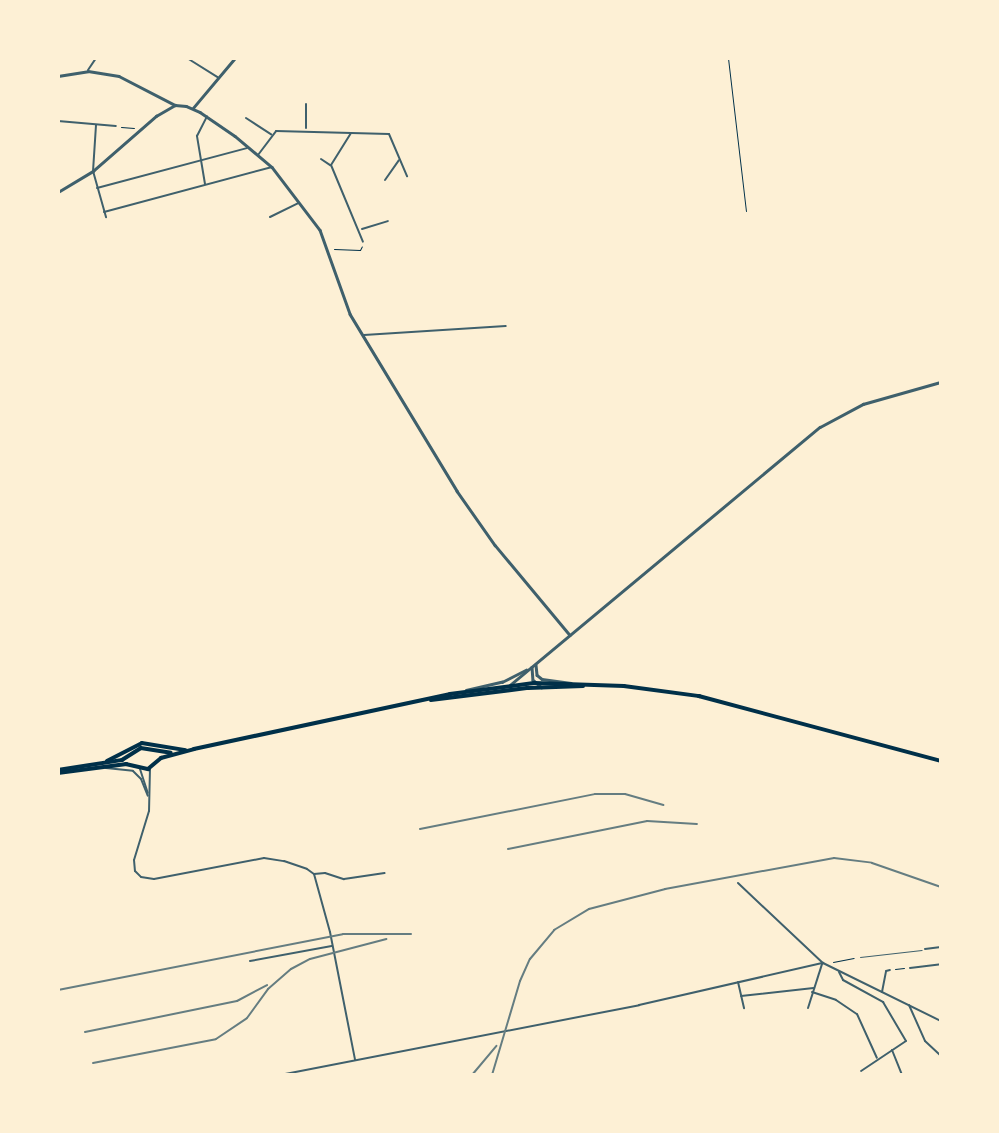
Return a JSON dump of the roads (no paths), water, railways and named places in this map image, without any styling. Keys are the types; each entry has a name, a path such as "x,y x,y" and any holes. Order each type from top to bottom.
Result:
{"main road":[{"path":"58,772 126,764 150,767 155,761 194,750 461,691 535,683 578,683 674,692 724,702 941,761"},
{"path":"412,702 543,687 596,685"},
{"path":"94,765 118,757 142,743 170,749 194,750"},
{"path":"58,772 122,760 141,748 164,754 194,750"},
{"path":"152,751 155,761"},
{"path":"135,754 138,767"}],"street":[{"path":"88,71 96,58"},
{"path":"187,58 219,78"},
{"path":"193,108 235,58"},
{"path":"58,76 88,71 119,76 175,105 193,108 207,116 272,167 300,203 326,244 347,308 457,491 495,545 570,635"},
{"path":"306,104 306,130"},
{"path":"58,192 93,171 156,116 175,105"},
{"path":"205,185 197,133 207,116"},
{"path":"246,118 272,134"},
{"path":"58,121 116,126"},
{"path":"96,125 93,171 106,217"},
{"path":"258,156 276,131 389,134 407,176"},
{"path":"331,165 351,131"},
{"path":"97,188 248,147"},
{"path":"321,159 331,165 363,242"},
{"path":"385,180 400,159"},
{"path":"104,212 272,167"},
{"path":"270,217 300,203"},
{"path":"360,230 388,221"},
{"path":"362,336 506,326"},
{"path":"484,693 510,685 820,427 863,404 941,382"},
{"path":"536,663 536,673 542,679 578,683"},
{"path":"532,667 535,683 543,687"},
{"path":"461,691 502,682 532,667"},
{"path":"138,767 145,775 149,799"},
{"path":"150,767 149,799 134,860 135,871 141,877 154,878 264,858 304,867 314,874 349,879 385,873"},
{"path":"88,770 126,768 141,779 149,799"},
{"path":"314,874 332,945 355,1060"},
{"path":"738,883 823,963 941,1021"},
{"path":"250,961 332,945"},
{"path":"925,949 941,947"},
{"path":"280,1075 513,1030 823,963"},
{"path":"808,1008 823,963"},
{"path":"910,968 941,964"},
{"path":"883,992 886,971 890,970"},
{"path":"839,971 843,980 879,999 893,1015 905,1038 905,1044 861,1071"},
{"path":"738,982 744,1008"},
{"path":"741,996 814,988"},
{"path":"812,992 836,1000 857,1014 877,1059"},
{"path":"908,1004 925,1041 941,1056"},
{"path":"892,1050 902,1075"}],"lane":[{"path":"860,957 925,949"}],"railway":[{"path":"420,829 595,794 625,794 663,805"},
{"path":"508,849 647,821 697,824"},
{"path":"492,1075 520,981 530,959 554,930 589,909 665,889 834,858 872,863 941,887"},
{"path":"58,990 343,934 411,934"},
{"path":"93,1063 216,1039 247,1018 268,989 291,969 310,959 386,939"},
{"path":"85,1032 237,1001 267,985"},
{"path":"472,1075 496,1046"}]}
